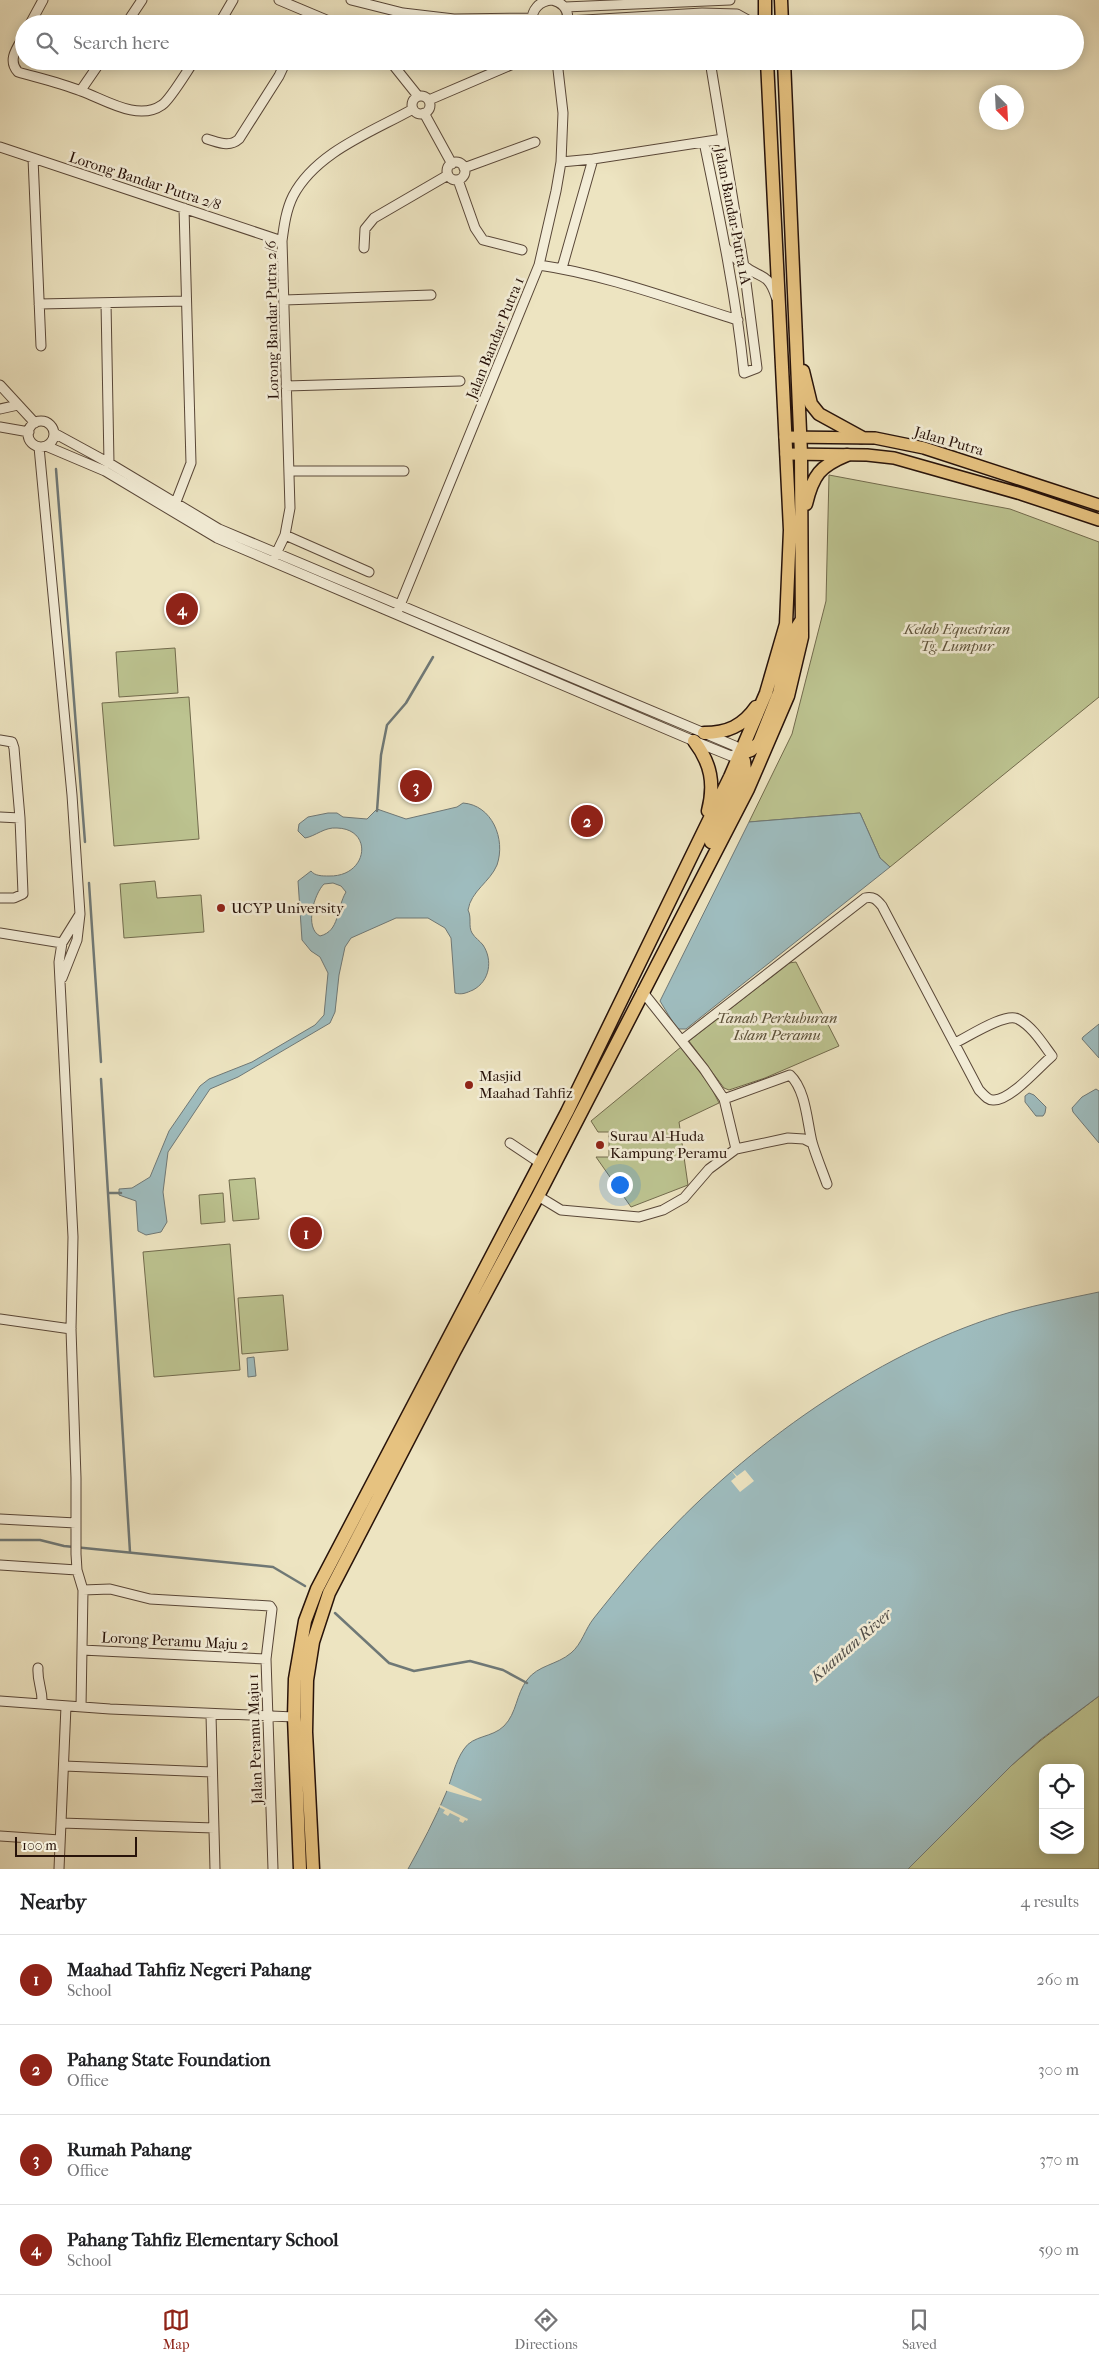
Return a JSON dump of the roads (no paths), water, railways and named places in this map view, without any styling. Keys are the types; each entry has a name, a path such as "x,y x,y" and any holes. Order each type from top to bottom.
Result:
{"highway":[{"path":"765,0 766,15"},
{"path":"781,0 782,15"},
{"path":"313,1869 306,1700 311,1651 320,1623 323,1591 567,1112 701,837 766,693 786,624 790,530 767,70"},
{"path":"300,1869 294,1716 297,1659 305,1620 323,1591 538,1196 642,991 748,789 788,696 802,637 801,454 784,70"},
{"path":"796,336 811,404 828,421 861,438"},
{"path":"801,525 810,486 818,473 828,462 847,455"},
{"path":"740,754 751,750 759,743 779,693 792,635 801,621"},
{"path":"701,837 712,793 712,778 699,737 722,733 740,725 753,712 766,693"},
{"path":"701,878 701,862 745,771 744,761 740,754"}],"main road":[{"name":"Jalan Putra","path":"786,437 875,438 924,448 1099,505"},
{"name":"Jalan Putra","path":"786,454 894,458 926,465 1099,520"}],"street":[{"path":"35,15 43,0"},
{"path":"132,15 142,0"},
{"path":"224,15 233,0"},
{"path":"279,0 314,15"},
{"path":"351,0 403,13 420,15"},
{"path":"534,15 536,7 546,0 557,1 565,8 566,15"},
{"path":"565,8 730,0"},
{"path":"685,15 739,15"},
{"path":"15,52 12,58 15,68"},
{"path":"16,70 81,90 116,106 138,110 149,110 163,105 188,70"},
{"path":"81,90 94,70"},
{"path":"207,138 227,144 234,143 239,139 282,70"},
{"path":"397,70 418,96"},
{"path":"429,100 499,70"},
{"name":"Jalan Bandar Putra 1","path":"398,609 539,265 556,191 560,162 563,113 558,70"},
{"path":"712,70 744,266"},
{"path":"418,96 425,96 429,100 430,108 424,113 417,113 413,109 413,100 418,96"},
{"name":"Lorong Bandar Putra 2/6","path":"274,557 285,535 290,508 282,241 286,217 293,196 307,177 328,157 413,109"},
{"path":"424,113 452,164"},
{"path":"704,142 723,139"},
{"path":"464,168 535,142"},
{"name":"Jalan Bandar Putra 1A","path":"560,162 593,159 704,142 726,248 738,320 744,373 757,368 744,266"},
{"name":"Lorong Bandar Putra 2/8","path":"0,147 282,241"},
{"path":"33,158 41,346"},
{"path":"562,268 593,159"},
{"path":"458,180 452,179 448,175 447,170 452,164 458,163 464,168"},
{"path":"458,180 464,174 464,168"},
{"path":"364,248 365,229 374,218 448,175"},
{"path":"458,180 475,228 484,240 522,250"},
{"path":"172,512 191,463 184,208"},
{"path":"726,248 744,266 760,273 768,280 780,311"},
{"path":"539,265 562,268 656,294 738,320"},
{"path":"284,300 431,295"},
{"path":"39,304 186,301"},
{"path":"106,303 109,463"},
{"path":"286,386 460,381"},
{"path":"0,385 35,423 48,423 54,434 177,502 219,529 274,557 699,737 732,756 740,754"},
{"path":"0,410 18,405"},
{"path":"35,423 29,432 32,443 105,471 217,538 274,557"},
{"path":"0,427 29,432"},
{"path":"42,446 52,441 54,434"},
{"path":"42,446 72,795 80,914 77,940 60,981"},
{"path":"289,471 404,471"},
{"path":"285,535 369,572"},
{"path":"0,740 12,742 14,748 20,818 23,894 14,898 0,898"},
{"path":"0,817 20,818"},
{"path":"682,1040 865,898 870,897 876,899 882,906 979,1090 992,1101 1002,1099 1012,1093 1052,1056 1031,1030 1019,1019 1012,1017 1000,1020 955,1043"},
{"path":"80,914 62,943 59,962 73,1237 72,1329 76,1554 77,1570 83,1590 81,1707"},
{"path":"0,934 62,943"},
{"path":"642,991 682,1040 724,1098 736,1149"},
{"path":"724,1098 790,1075 795,1080 812,1143 827,1184"},
{"path":"538,1196 554,1208 570,1212 632,1217 648,1215 663,1210 684,1198 709,1169 736,1149 788,1138 804,1139 812,1143"},
{"path":"510,1143 540,1163"},
{"path":"0,1319 72,1329"},
{"path":"0,1519 76,1523"},
{"path":"0,1564 77,1570"},
{"name":"Jalan Peramu Maju 1","path":"83,1590 110,1589 150,1599 270,1606 272,1609 266,1659 270,1717 274,1869"},
{"name":"Lorong Peramu Maju 2","path":"82,1650 266,1659"},
{"path":"38,1668 37,1680 42,1692 42,1704"},
{"path":"0,1701 211,1715 294,1716"},
{"path":"59,1869 66,1706"},
{"path":"211,1715 215,1869"},
{"path":"64,1766 212,1772"},
{"path":"61,1823 214,1828"},
{"path":"0,1836 60,1840"}],"water":[{"path":"463,803 473,805 482,810 494,825 500,845 497,865 490,877 473,897 468,910 472,933 483,945 488,957 488,970 483,981 471,991 462,994 455,993 451,938 445,928 428,918 396,918 351,938 345,947 339,975 335,1012 330,1023 238,1077 210,1089 168,1152 163,1192 167,1222 161,1232 146,1235 138,1231 136,1201 119,1195 119,1189 132,1188 150,1177 169,1131 200,1086 209,1079 252,1062 315,1025 324,1015 328,973 320,957 311,951 302,940 298,881 311,871 317,875 329,876 342,874 352,869 362,853 361,844 357,836 349,830 337,828 328,829 305,838 298,831 299,824 308,817 328,813 337,813 343,817 367,819 377,809 406,819 457,807","holes":["333,883 341,886 346,892 337,919 331,929 320,936 312,926 312,911 317,895 324,884"]},
{"path":"860,813 880,858 890,867 686,1029 677,1029 660,1001 749,822"},
{"path":"1099,1024 1099,1058 1082,1039"},
{"path":"1096,1089 1099,1091 1099,1143 1073,1112 1072,1108 1082,1097"},
{"path":"1029,1093 1034,1095 1046,1107 1043,1116 1036,1116 1025,1102 1025,1096"},
{"name":"Kuantan River","path":"1099,1292 1099,1696 1040,1740 1012,1765 908,1869 408,1869 446,1793 461,1754 468,1744 494,1733 504,1726 512,1715 523,1685 531,1675 566,1657 575,1649 594,1618 648,1553 703,1497 742,1463 826,1400 917,1348 964,1328 1011,1312"},
{"path":"254,1357 256,1376 248,1377 247,1358"}],"waterway":[{"path":"56,469 85,842"},
{"path":"377,811 381,755 387,725 406,703 433,657"},
{"path":"89,883 101,1062"},
{"path":"101,1079 130,1552"},
{"path":"108,1193 121,1193"},
{"path":"0,1540 40,1540 64,1546 273,1567 305,1586"},
{"path":"335,1613 389,1663 414,1671 470,1661 503,1670 527,1683"}],"place":[{"name":"Pahang Tahfiz Elementary School","path":"182,609"},
{"name":"Rumah Pahang","path":"416,786"},
{"name":"Pahang State Foundation","path":"587,821"},
{"name":"UCYP University","path":"221,908"},
{"name":"Masjid Maahad Tahfiz","path":"469,1085"},
{"name":"Surau Al-Huda Kampung Peramu","path":"600,1145"},
{"name":"Maahad Tahfiz Negeri Pahang","path":"306,1233"}],"park label":[{"name":"Kelab Equestrian Tg. Lumpur","path":"957,638"},
{"name":"Tanah Perkuburan Islam Peramu","path":"777,1026"}]}
